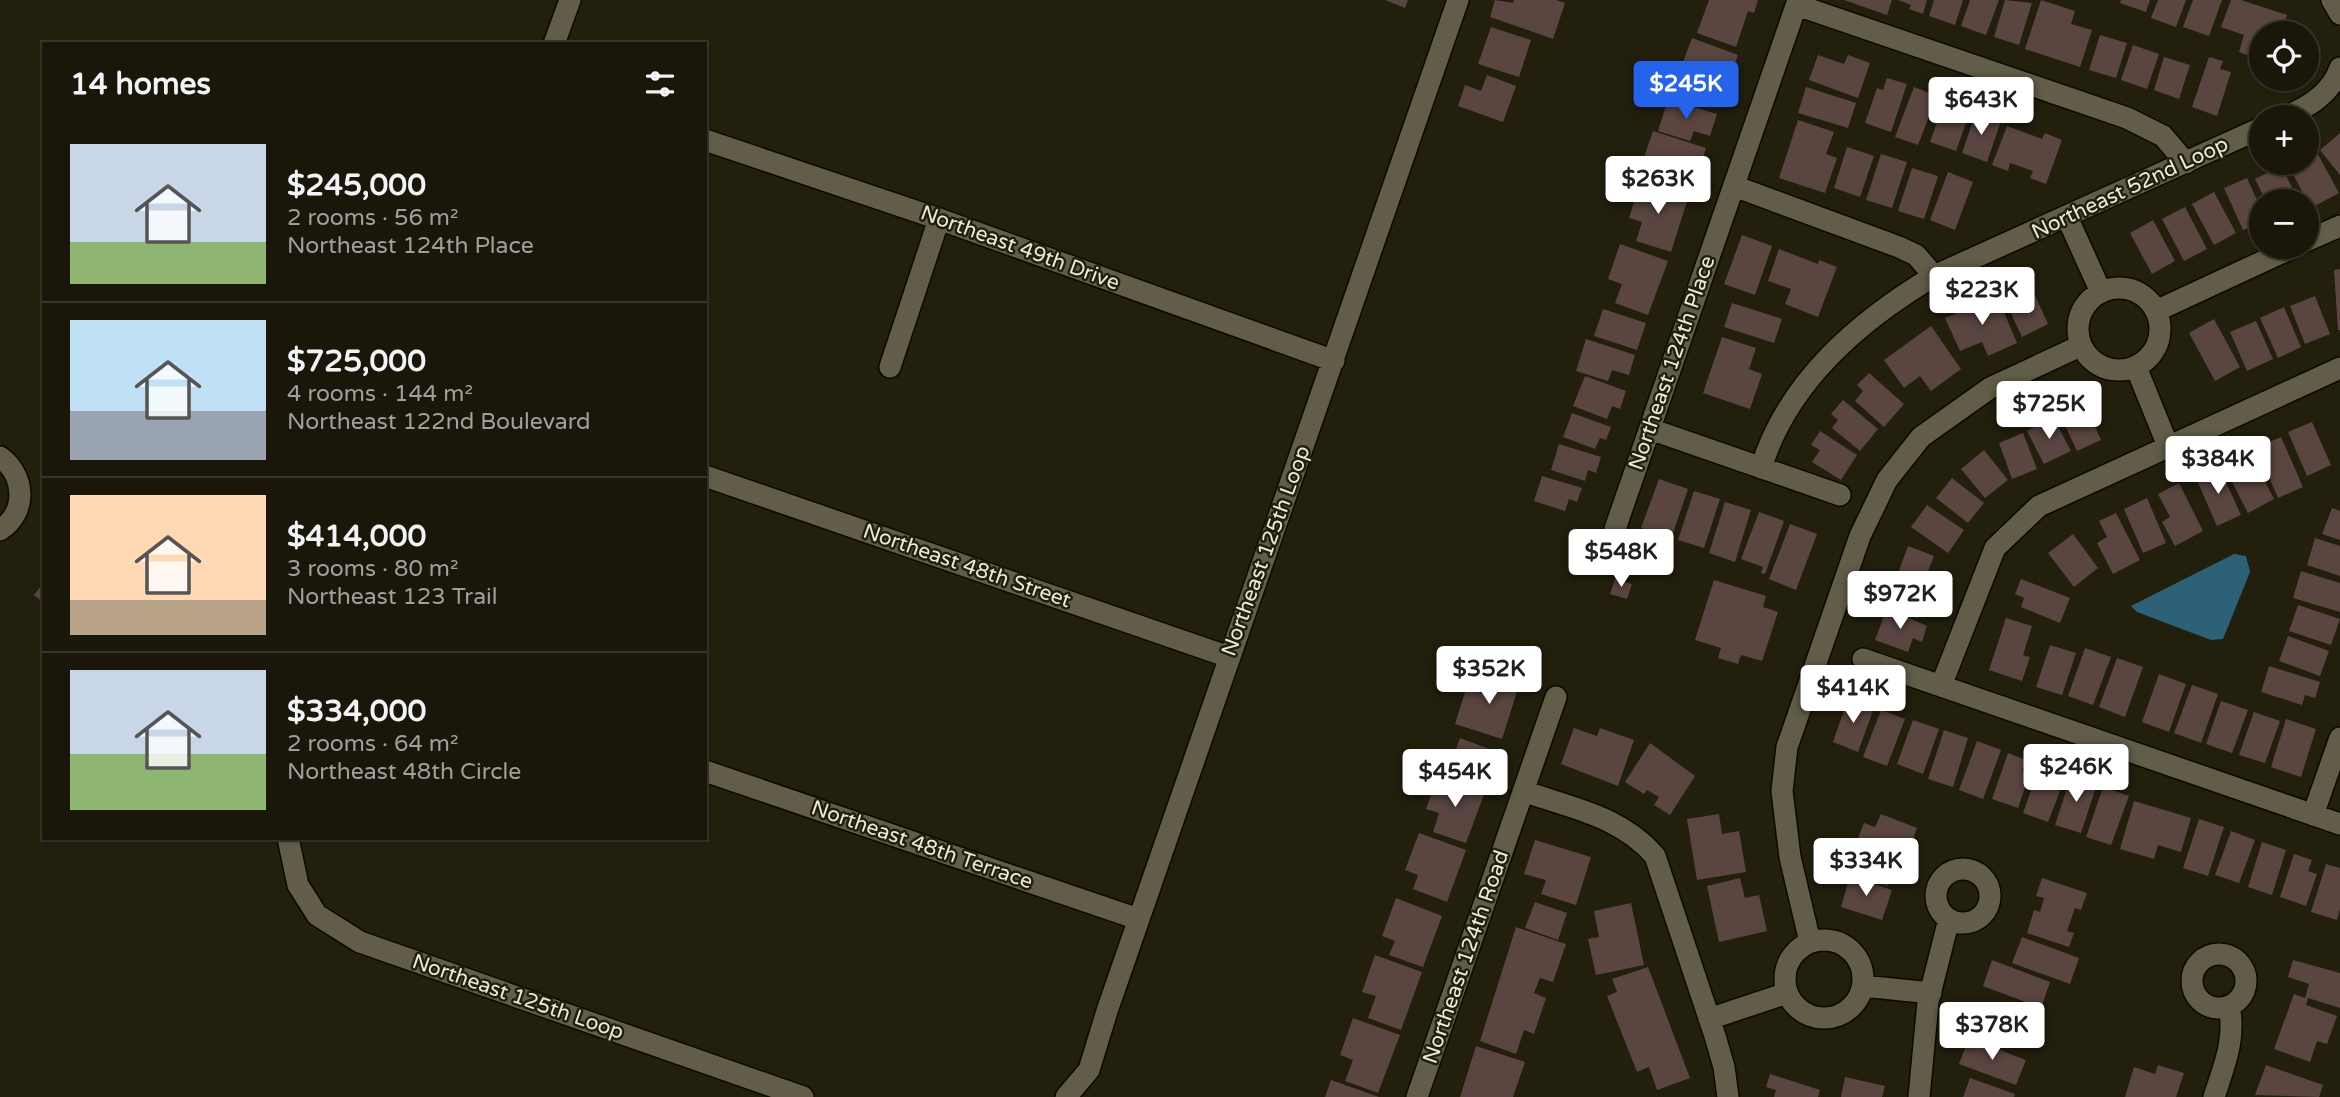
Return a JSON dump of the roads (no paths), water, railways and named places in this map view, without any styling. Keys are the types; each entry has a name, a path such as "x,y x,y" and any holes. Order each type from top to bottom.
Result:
{"street":[{"path":"555,42 570,0"},
{"name":"Northeast 125th Loop","path":"1066,1097 1090,1070 1138,919 1458,0"},
{"path":"2332,0 2340,14"},
{"path":"1797,2 2127,118 2163,136 2186,163"},
{"name":"Northeast 124th Place","path":"1615,528 1797,2"},
{"path":"2310,105 2322,96 2340,68"},
{"name":"Northeast 52nd Loop","path":"1761,468 1777,426 1794,398 1826,360 1871,317 1934,276 2249,134"},
{"name":"Northeast 49th Drive","path":"707,141 939,219 1334,360"},
{"path":"1734,186 1899,247 1916,255 1934,276"},
{"path":"2067,217 2101,292"},
{"path":"890,367 939,219"},
{"path":"2319,235 2340,226"},
{"path":"2156,311 2268,259"},
{"path":"2126,288 2148,300 2156,311 2160,337 2155,349 2136,367 2110,371 2098,366 2080,346 2077,334 2082,309 2101,292 2126,288"},
{"path":"1810,942 1790,857 1782,791 1787,747 1860,536 1887,480 1921,437 1990,388 2080,346"},
{"path":"2136,367 2168,446"},
{"path":"1941,686 1995,548 2039,506 2340,368"},
{"path":"1650,429 1840,495"},
{"path":"0,457 17,475 20,489 15,516 0,530"},
{"name":"Northeast 48th Street","path":"707,477 1229,656"},
{"path":"1863,659 2340,824"},
{"name":"Northeast 124th Road","path":"1417,1097 1556,697"},
{"path":"2313,815 2340,738"},
{"name":"Northeast 48th Terrace","path":"707,772 1138,919"},
{"path":"1523,792 1619,824 1638,836 1655,856 1724,1067 1728,1097"},
{"name":"Northeast 125th Loop","path":"288,840 298,885 317,915 360,942 803,1097"},
{"path":"1919,1097 1931,993 1949,919"},
{"path":"1833,941 1853,953 1860,962 1863,986 1860,997 1844,1014 1822,1019 1801,1012 1787,993 1784,981 1791,958 1810,942 1833,941"},
{"path":"1863,986 1931,993"},
{"path":"1709,1019 1787,993"},
{"path":"2214,1097 2230,1048 2233,1026 2229,1006"}],"water":[{"path":"2234,554 2246,556 2250,572 2223,639 2211,640 2137,612 2131,606"}]}
